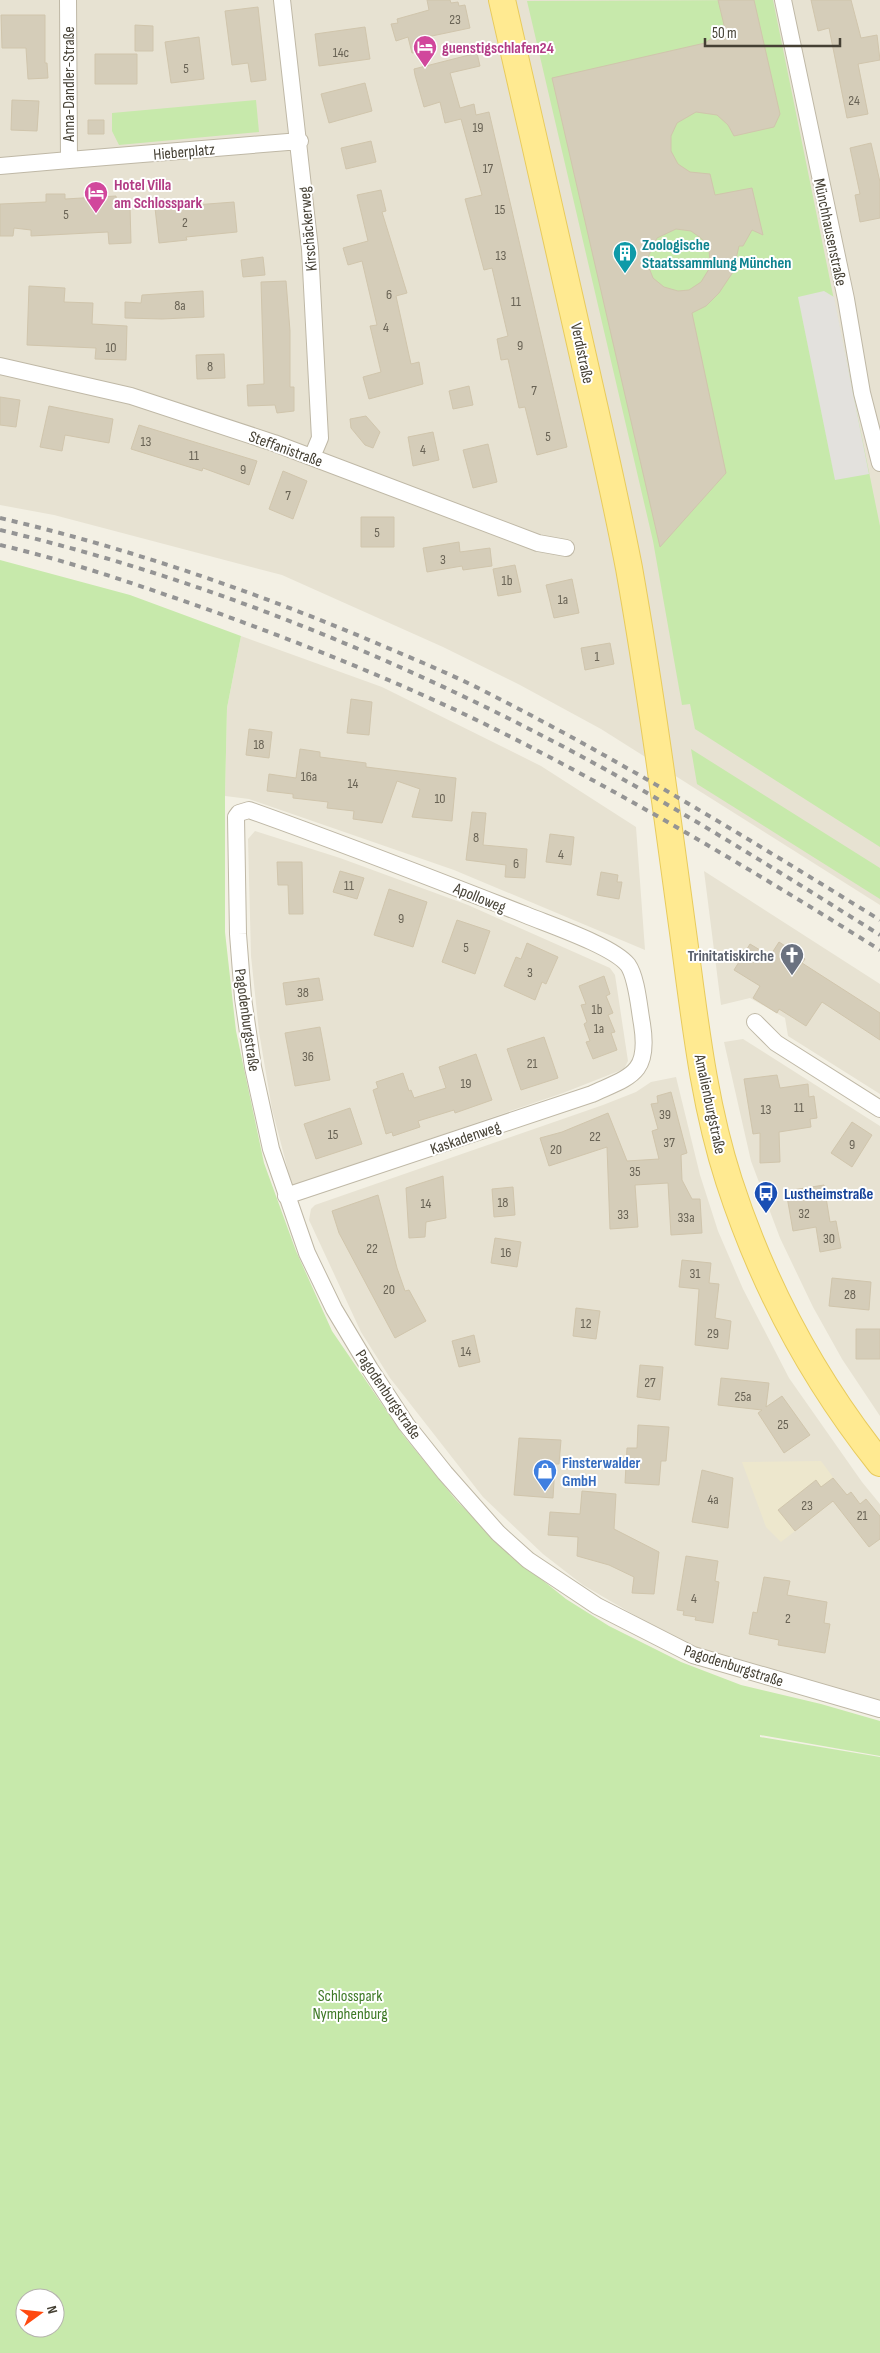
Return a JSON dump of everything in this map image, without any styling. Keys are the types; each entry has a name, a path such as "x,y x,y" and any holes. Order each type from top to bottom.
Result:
{"main road":[{"name":"Verdistraße","path":"502,0 618,515 653,708"},
{"name":"Amalienburgstraße","path":"653,708 698,1044 705,1086 728,1178 749,1236 776,1299 816,1372 856,1433 880,1463"}],"street":[{"name":"Anna-Dandler-Straße","path":"0,166 69,160 68,0"},
{"name":"Kirschäckerweg","path":"282,0 300,141 310,250 320,438 312,457"},
{"name":"Münchhausenstraße","path":"783,0 846,299 862,394 880,464"},
{"name":"Hieberplatz","path":"69,160 300,141"},
{"name":"Steffanistraße","path":"0,366 131,396 312,457 538,542 566,548"},
{"name":"Apolloweg","path":"236,823 239,813 249,810 386,859 569,933 614,954 628,966 636,987 644,1053 640,1068"},
{"name":"Pagodenburgstraße","path":"236,823 238,934 243,998 253,1066 271,1149 307,1253 334,1309 406,1424 445,1473 498,1533 528,1560 597,1606 693,1654 880,1709"},
{"path":"755,1022 776,1043 880,1109"},
{"name":"Kaskadenweg","path":"286,1196 592,1094 628,1077 640,1068"}],"shaded area":[{"path":"0,0 880,0 880,905 601,729 520,685 443,647 282,575 54,515 0,505"},
{"path":"824,291 834,297 869,474 835,480 798,297"},
{"path":"241,636 382,687 541,766 636,827 645,950 454,870 249,799 225,796 227,708"},
{"path":"255,831 340,858 468,905 610,968 615,975 628,1061 624,1069 563,1093 292,1186 272,1109 259,1032 251,956 248,839"},
{"path":"704,871 880,984 880,1094 788,1036 785,1018 750,998 721,1005"},
{"path":"743,1039 880,1126 880,1416 842,1359 813,1307 780,1238 751,1161 724,1042"},
{"path":"676,1077 700,1175 718,1231 743,1289 789,1378 862,1482 880,1504 880,1701 716,1656 660,1630 583,1585 543,1554 483,1497 390,1378 361,1332 309,1220 311,1209 315,1205 603,1105 636,1092 651,1082"},
{"path":"821,1461 846,1495 856,1499 833,1501 781,1542 766,1527 742,1462"}],"green space":[{"path":"773,0 880,526 880,847 695,729 690,704 682,705 653,541 527,1"},
{"path":"256,100 259,132 119,145 112,131 112,113"},
{"name":"Schlosspark Nymphenburg","path":"0,560 130,595 241,636 227,708 225,796 225,932 236,1031 264,1163 296,1251 332,1331 403,1435 456,1500 510,1554 566,1599 609,1626 681,1662 741,1685 821,1704 880,1721 880,1756 760,1735 760,1737 880,1757 880,2353 0,2353"},
{"path":"691,749 880,868 880,899 697,784"}],"building":[{"path":"427,0 450,0 451,3 458,2 459,6 465,5 470,28 427,37 431,50 412,53 408,37 396,41 391,24 398,23 397,19 429,10"},
{"name":"Zoologische Staatssammlung München","path":"718,0 754,0 780,114 774,127 734,136 728,125 717,115 696,112 677,123 671,136 671,151 678,164 690,172 710,174 715,195 752,188 763,235 752,230 743,246 739,246 733,272 719,293 706,306 692,313 726,473 660,547 552,78 705,43 719,33 724,25","holes":["676,229 691,231 702,239 709,250 709,269 701,282 689,290 678,291 664,287 653,278 648,265 648,257 657,238"]},
{"path":"811,0 851,0 861,38 877,35 880,60 858,64 868,114 847,118 829,28 818,31"},
{"path":"258,7 266,80 251,82 248,63 232,65 225,11"},
{"path":"1,15 45,15 45,63 47,63 48,78 28,79 26,48 2,48"},
{"path":"135,25 153,26 153,51 135,51"},
{"path":"365,27 370,59 319,66 315,34"},
{"path":"199,37 204,79 171,83 165,42"},
{"path":"477,53 480,66 450,73 460,108 474,104 476,115 489,112 567,447 537,455 525,407 519,408 508,359 501,360 497,339 508,336 492,268 484,270 465,199 482,195 461,119 445,123 440,102 424,107 414,69"},
{"path":"95,54 137,54 137,84 95,84"},
{"path":"365,83 372,111 329,123 321,94"},
{"path":"12,100 39,101 37,131 11,130"},
{"path":"88,120 104,120 104,134 88,134"},
{"path":"371,141 376,162 346,169 341,148"},
{"path":"871,143 880,182 880,218 860,222 855,195 860,194 850,148"},
{"path":"381,190 386,211 382,212 407,293 396,296 411,364 419,362 423,384 369,399 363,377 381,372 370,326 377,325 362,261 348,265 343,248 368,241 357,195"},
{"path":"46,194 65,194 65,199 116,196 117,208 130,207 131,243 109,244 108,232 31,236 31,230 14,228 13,236 0,236 0,204 46,202"},
{"path":"234,202 237,232 186,237 187,240 159,243 155,208"},
{"path":"263,257 265,275 243,277 241,260"},
{"path":"286,281 290,331 290,387 294,387 294,411 277,413 275,405 248,406 247,385 264,384 261,282"},
{"path":"29,286 65,288 64,302 93,303 92,324 127,326 126,360 95,359 96,348 27,345"},
{"path":"203,291 204,317 125,318 125,302 141,303 142,295"},
{"path":"224,354 225,378 197,379 196,355"},
{"path":"469,386 473,405 453,409 449,391"},
{"path":"0,397 20,400 16,427 0,425"},
{"path":"49,406 113,419 109,443 65,435 62,451 40,447"},
{"path":"366,416 380,432 373,448 365,445 351,428 350,419"},
{"path":"139,425 257,461 249,485 203,468 202,471 131,449"},
{"path":"433,432 439,460 413,466 408,437"},
{"path":"488,444 497,482 473,488 463,450"},
{"path":"283,471 307,481 293,519 269,509"},
{"path":"361,517 394,517 394,547 361,547"},
{"path":"459,542 460,552 490,548 492,566 463,570 462,566 427,572 423,548"},
{"path":"515,565 521,592 498,596 493,569"},
{"path":"572,579 579,613 554,618 546,585"},
{"path":"610,643 614,664 585,670 581,648"},
{"path":"351,699 372,702 369,735 347,733"},
{"path":"249,729 272,732 269,758 246,755"},
{"path":"300,749 320,752 320,757 366,763 366,767 456,778 452,821 412,817 420,789 397,781 382,823 353,819 354,811 327,808 328,802 293,798 293,794 267,791 269,774 296,778"},
{"path":"472,812 486,813 483,845 527,849 525,878 505,877 506,865 466,860"},
{"path":"550,834 574,837 571,865 546,862"},
{"path":"277,862 302,862 303,914 289,914 288,885 278,885"},
{"path":"340,871 364,878 357,899 333,892"},
{"path":"601,872 618,875 617,882 622,882 619,899 597,895"},
{"path":"389,889 427,902 413,947 374,935"},
{"path":"457,920 490,931 475,974 442,962"},
{"path":"779,942 805,959 802,963 880,1013 880,1040 822,1002 806,1026 779,1009 777,1013 753,998 760,986 734,970 750,944 770,956"},
{"path":"527,943 558,957 546,984 542,982 535,1000 504,986 516,957 521,959"},
{"path":"604,976 610,994 606,996 613,1013 608,1015 615,1032 611,1033 617,1050 593,1059 586,1042 590,1041 584,1024 587,1022 581,1005 586,1004 579,986"},
{"path":"319,978 323,1000 286,1005 283,983"},
{"path":"320,1027 330,1080 295,1086 285,1033"},
{"path":"544,1037 558,1078 521,1090 507,1049"},
{"path":"476,1054 492,1100 455,1113 454,1110 418,1121 420,1127 393,1136 392,1132 386,1134 373,1090 378,1088 376,1082 403,1073 409,1091 411,1090 414,1098 446,1088 439,1067"},
{"path":"777,1075 780,1088 808,1084 809,1097 814,1096 817,1118 810,1119 811,1127 779,1132 780,1162 760,1163 760,1133 753,1134 744,1079"},
{"path":"671,1092 687,1153 681,1155 682,1180 692,1199 700,1199 702,1233 671,1235 668,1183 635,1185 638,1227 610,1229 607,1147 549,1166 540,1138 562,1132 608,1113 627,1161 659,1159 652,1131 658,1129 651,1104 658,1103 657,1096"},
{"path":"350,1108 362,1144 316,1159 304,1124"},
{"path":"852,1122 872,1135 852,1167 831,1153"},
{"path":"443,1176 446,1218 426,1222 425,1237 409,1238 406,1188"},
{"path":"824,1185 830,1222 836,1221 841,1248 820,1252 816,1227 793,1231 786,1191"},
{"path":"513,1187 515,1215 494,1217 492,1189"},
{"path":"378,1195 405,1291 409,1290 426,1321 395,1338 339,1233 332,1211"},
{"path":"495,1238 521,1242 517,1267 491,1263"},
{"path":"682,1260 711,1263 709,1283 719,1284 715,1318 731,1321 728,1349 695,1345 699,1289 679,1287"},
{"path":"832,1278 871,1282 869,1310 829,1306"},
{"path":"576,1308 600,1311 596,1339 573,1336"},
{"path":"856,1329 880,1329 880,1359 856,1359"},
{"path":"474,1335 480,1362 459,1367 452,1341"},
{"path":"640,1365 663,1367 660,1400 637,1397"},
{"path":"721,1378 769,1383 766,1407 782,1396 810,1435 784,1453 758,1413 762,1410 718,1405"},
{"path":"638,1425 669,1427 666,1461 661,1461 659,1485 625,1483 627,1448 637,1448"},
{"path":"519,1438 561,1440 559,1464 555,1464 553,1498 514,1495"},
{"path":"702,1470 733,1478 728,1528 692,1522"},
{"path":"833,1478 847,1495 851,1492 860,1504 866,1499 880,1516 880,1539 869,1547 833,1501 795,1531 778,1510 816,1480 821,1487"},
{"path":"582,1491 616,1494 614,1529 659,1552 654,1594 632,1593 634,1577 609,1565 577,1556 578,1537 548,1535 550,1512 580,1514"},
{"path":"686,1556 718,1561 715,1581 719,1582 713,1623 695,1620 696,1617 683,1615 684,1611 677,1610"},
{"path":"764,1577 790,1581 787,1595 827,1602 824,1623 830,1624 825,1653 778,1645 779,1640 749,1634 753,1612 757,1613"}],"railway":[{"path":"0,518 138,555 228,585 318,619 460,679 629,769 730,828 880,920"},
{"path":"0,530 71,548 210,591 278,616 478,703 586,759 672,807 880,935"},
{"path":"0,545 81,567 215,612 338,659 419,693 499,731 582,774 753,872 880,950"}],"place":[{"name":"guenstigschlafen24","path":"425,68"},
{"name":"Hotel Villa am Schlosspark","path":"96,214"},
{"name":"Zoologische Staatssammlung München","path":"625,274"},
{"name":"Trinitatiskirche","path":"792,976"},
{"name":"Lustheimstraße","path":"766,1214"},
{"name":"Finsterwalder GmbH","path":"545,1492"}]}
